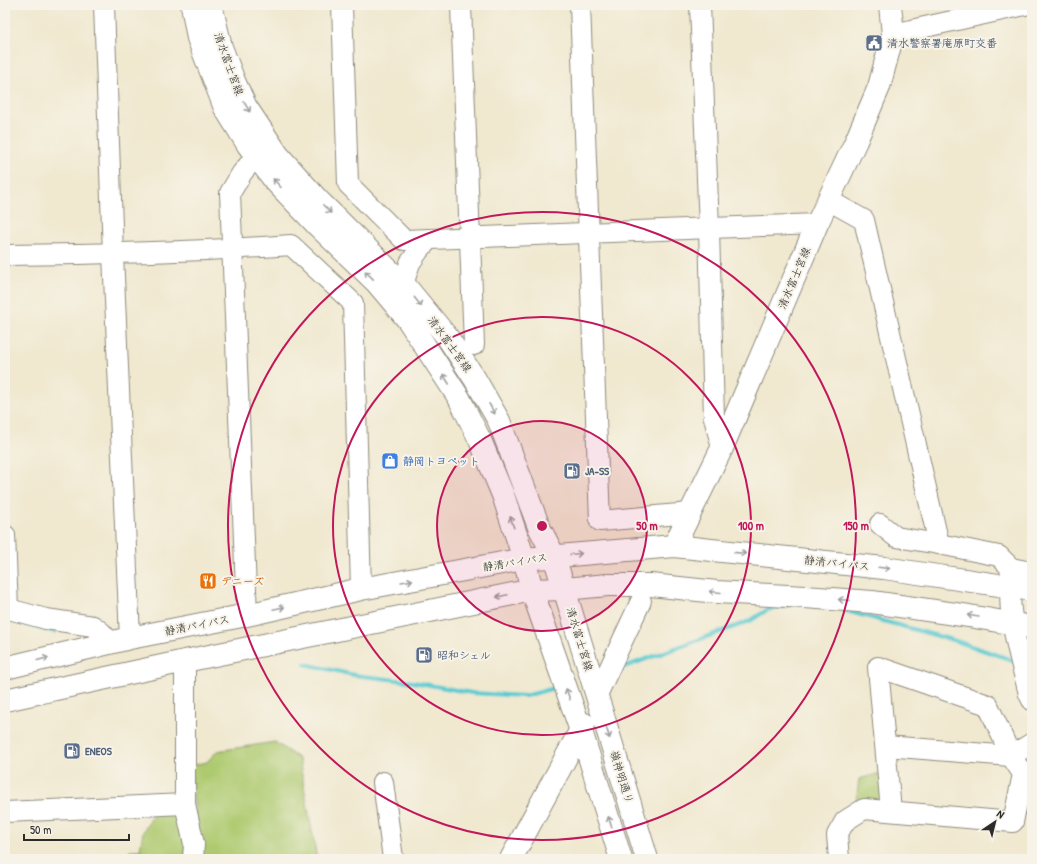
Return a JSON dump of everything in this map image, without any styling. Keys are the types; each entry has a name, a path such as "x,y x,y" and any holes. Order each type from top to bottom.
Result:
{"main road":[{"name":"清水富士宮線","path":"192,5 198,38 225,108 248,145 275,180 316,224 376,282 408,320 459,398 480,440 503,495 524,559 532,590 581,731"},
{"name":"清水富士宮線","path":"211,5 221,47 234,82 246,107 278,155 317,199 403,285 448,338 475,379 499,421 539,527 554,556 597,695"},
{"name":"清水富士宮線","path":"674,546 722,448 817,224 856,141 879,87 893,34 890,5"},
{"name":"静清バイパス","path":"5,668 120,640 247,615 361,589 524,559 674,546 884,568 978,582 1010,577 1032,590"},
{"path":"5,700 185,661 532,590 608,585 651,585 717,592 872,602 1022,625"},
{"path":"512,859 581,731 597,695"},
{"name":"嶺神明通り","path":"597,695 647,859"},
{"path":"581,731 621,859"}],"street":[{"path":"5,535 7,609 46,619 93,626 101,632 120,640 113,254 104,5"},
{"path":"342,5 348,184 404,240 590,234 817,224"},
{"path":"461,5 474,345"},
{"path":"580,5 600,521 690,513"},
{"path":"700,5 709,228 714,418 722,448"},
{"path":"893,34 1025,5"},
{"path":"247,615 230,193 242,173 256,156"},
{"path":"828,200 864,220 939,544"},
{"path":"403,285 410,263 429,239"},
{"path":"5,255 113,254 291,245 353,303 361,589"},
{"path":"880,524 896,537 999,556 1010,577 1022,625 1029,694 1032,700"},
{"path":"1010,577 1032,572"},
{"path":"597,695 641,601"},
{"path":"185,661 185,804 194,844 193,859"},
{"path":"839,859 837,835 845,821 864,809 1013,822 1023,774 1011,756 988,705 878,667 891,811"},
{"path":"886,746 1011,756 1032,743"},
{"path":"383,782 394,859"},
{"path":"5,812 185,804"}],"green space":[{"path":"275,742 299,759 317,859 200,859 190,766 207,762 217,751"},
{"path":"881,773 884,793 877,803 856,803 859,779"},
{"path":"155,812 180,812 187,859 113,859 113,855 126,856 131,850 140,850 143,832"}],"waterway":[{"path":"616,670 750,621 767,610 787,606"},
{"path":"843,610 956,641 1015,661"},
{"path":"7,619 55,632"},
{"path":"305,664 354,675 414,682 472,693 525,696 558,687"}],"place":[{"name":"清水警察署庵原町交番","path":"874,43"},
{"name":"静岡トヨペット","path":"390,461"},
{"name":"JA-SS","path":"572,471"},
{"name":"デニーズ","path":"208,581"},
{"name":"昭和シェル","path":"424,655"},
{"name":"ENEOS","path":"72,751"}]}
